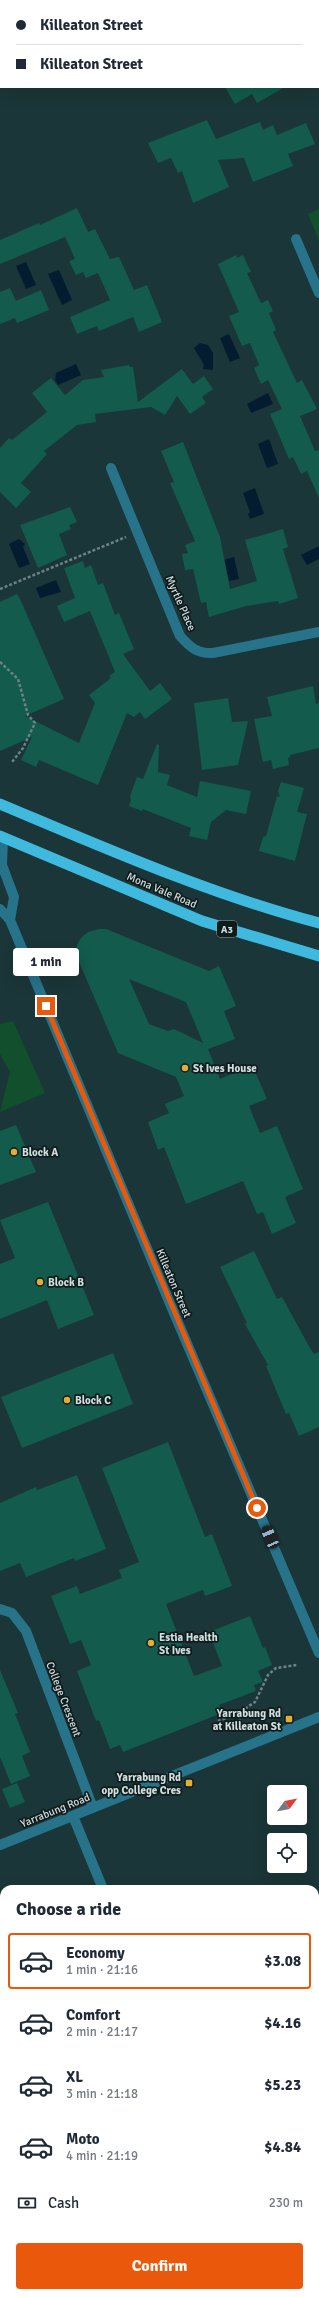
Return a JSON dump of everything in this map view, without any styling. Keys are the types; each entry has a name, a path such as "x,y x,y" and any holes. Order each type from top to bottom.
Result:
{"highway":[{"name":"Mona Vale Road","path":"0,804 160,871 243,901 319,923"},
{"name":"Mona Vale Road","path":"1,837 202,921 319,956"}],"street":[{"path":"296,239 319,293"},
{"name":"Myrtle Place","path":"111,468 180,636 191,648 202,654 213,653 319,632"},
{"path":"1,837 2,865 14,897 10,920"},
{"name":"Killeaton Street","path":"0,909 10,920 162,1284 319,1653"},
{"name":"College Crescent","path":"0,1609 12,1613 26,1632 94,1808"},
{"name":"Yarrabung Road","path":"0,1845 319,1717"},
{"path":"73,1816 101,1885"}],"path":[{"path":"0,589 137,532"},
{"path":"0,662 18,679 28,715 35,723 23,748 12,762"},
{"path":"218,1721 237,1714 255,1702 268,1675 276,1668 297,1665"},
{"path":"237,1714 245,1730"}],"green space":[{"path":"319,209 319,241 308,214"},
{"path":"13,1021 45,1093 0,1112 10,1072 0,1054 0,1024"}],"water":[{"path":"26,262 36,285 26,289 16,266"},
{"path":"59,270 72,300 62,305 48,274"},
{"path":"229,334 240,358 230,362 220,338"},
{"path":"200,343 208,345 213,353 213,370 203,369 204,365 194,348"},
{"path":"76,364 81,375 58,385 55,380 56,373"},
{"path":"268,393 273,404 251,413 247,404"},
{"path":"269,439 278,464 267,468 258,444"},
{"path":"255,488 264,514 250,519 248,514 250,512 243,493"},
{"path":"19,539 25,544 23,547 30,564 19,568 9,544"},
{"path":"319,546 319,559 307,565 301,555"},
{"path":"234,557 239,579 229,581 224,560"},
{"path":"56,580 61,592 40,598 36,588"}],"building":[{"path":"226,88 283,88 257,103 252,94 235,104"},
{"path":"207,120 216,139 260,122 263,130 273,125 277,135 306,123 315,144 288,154 293,166 253,182 244,158 218,160 229,187 193,203 182,171 178,173 171,158 158,163 148,143"},
{"path":"77,208 88,232 95,229 110,259 119,257 134,290 147,285 162,322 139,332 133,317 99,331 97,326 77,334 70,317 110,300 98,273 86,278 83,272 76,275 69,261 75,259 65,237 0,264 0,240 39,223 40,225"},
{"path":"236,255 237,258 243,255 251,272 247,273 261,303 268,300 273,311 269,313 276,330 273,332 297,383 302,380 317,409 300,416 315,451 319,450 319,498 307,471 301,474 293,457 289,459 270,414 282,409 268,380 261,384 254,368 259,365 250,343 242,346 229,316 239,312 218,264"},
{"path":"10,288 16,301 41,290 49,310 17,323 15,318 0,324 0,292"},
{"path":"129,365 130,367 133,367 138,402 182,369 193,384 204,376 213,389 202,397 206,403 190,414 177,396 165,415 151,407 95,414 96,422 77,425 44,451 47,454 21,483 31,492 16,508 0,492 0,448 9,438 12,440 47,412 32,393 51,378 65,395 83,380 104,377 101,370"},
{"path":"183,442 220,537 230,589 257,581 245,540 283,529 288,547 283,549 298,598 279,604 278,601 246,606 209,617 206,602 201,603 193,569 185,570 182,554 188,553 185,545 195,541 170,483 174,482 161,451"},
{"path":"70,507 77,522 69,525 71,529 59,534 67,555 38,568 20,525"},
{"path":"83,561 85,568 91,565 98,585 103,583 115,615 119,613 134,649 123,654 150,691 160,683 172,699 145,719 140,712 134,717 127,713 98,785 39,760 36,767 21,760 32,737 0,751 0,602 17,594 64,699 25,716 79,743 95,703 89,695 111,678 109,676 115,672 90,611 64,622 57,606 75,598 64,568"},
{"path":"313,686 316,704 319,703 319,748 290,755 288,758 289,765 273,769 271,760 263,762 254,719 272,716 267,697"},
{"path":"228,698 232,722 248,721 238,765 202,770 194,703"},
{"path":"157,744 159,745 158,772 170,775 167,785 197,797 200,781 251,791 246,814 226,810 211,822 207,840 189,836 191,828 143,809 142,811 129,806 131,800 130,796 137,777 143,779"},
{"path":"281,782 304,788 297,812 307,814 295,861 259,851 263,837 266,836 277,796 280,797 278,791"},
{"name":"St Ives House","path":"106,929 209,971 219,966 236,1006 224,1011 235,1039 208,1049 220,1079 252,1065 267,1099 249,1106 260,1133 277,1126 303,1189 285,1197 296,1223 272,1234 263,1212 257,1214 243,1181 186,1204 164,1147 158,1150 148,1122 169,1113 165,1104 184,1096 176,1077 118,1053 77,957 77,945 81,938 88,932","holes":["129,979 186,1002 203,1043 174,1029 168,1031 149,1024"]},
{"name":"Block A","path":"16,1125 36,1172 0,1185 0,1131"},
{"name":"Block B","path":"48,1202 94,1315 58,1329 47,1300 0,1319 0,1264 15,1258 0,1220"},
{"path":"254,1251 277,1299 282,1297 314,1354 319,1352 319,1427 299,1436 289,1413 286,1414 266,1366 268,1365 245,1324 247,1323 220,1267"},
{"name":"Block C","path":"113,1353 133,1404 22,1448 1,1397"},
{"name":"Estia Health St Ives","path":"168,1442 205,1537 212,1534 232,1586 205,1596 203,1590 166,1604 194,1676 222,1666 209,1632 250,1616 263,1648 265,1647 272,1665 258,1671 263,1682 254,1685 256,1691 219,1705 222,1713 123,1752 120,1745 110,1749 99,1720 96,1721 77,1671 91,1665 81,1640 70,1644 51,1596 77,1586 80,1594 122,1578 119,1570 139,1562 102,1468"},
{"path":"77,1475 106,1549 75,1561 74,1558 26,1577 20,1563 0,1571 0,1503 36,1487 37,1490"},
{"path":"0,1670 18,1713 15,1714 30,1752 22,1756 30,1776 11,1784 0,1757"},
{"path":"17,1783 25,1802 10,1808 2,1789"}],"place":[{"name":"St Ives House","path":"185,1068"},
{"name":"Block A","path":"14,1152"},
{"name":"Block B","path":"40,1282"},
{"name":"Block C","path":"67,1400"},
{"name":"Estia Health St Ives","path":"151,1643"},
{"name":"Yarrabung Rd at Killeaton St","path":"289,1719"},
{"name":"Yarrabung Rd opp College Cres","path":"189,1783"}],"route":[{"path":"46,1006 257,1508"}]}
